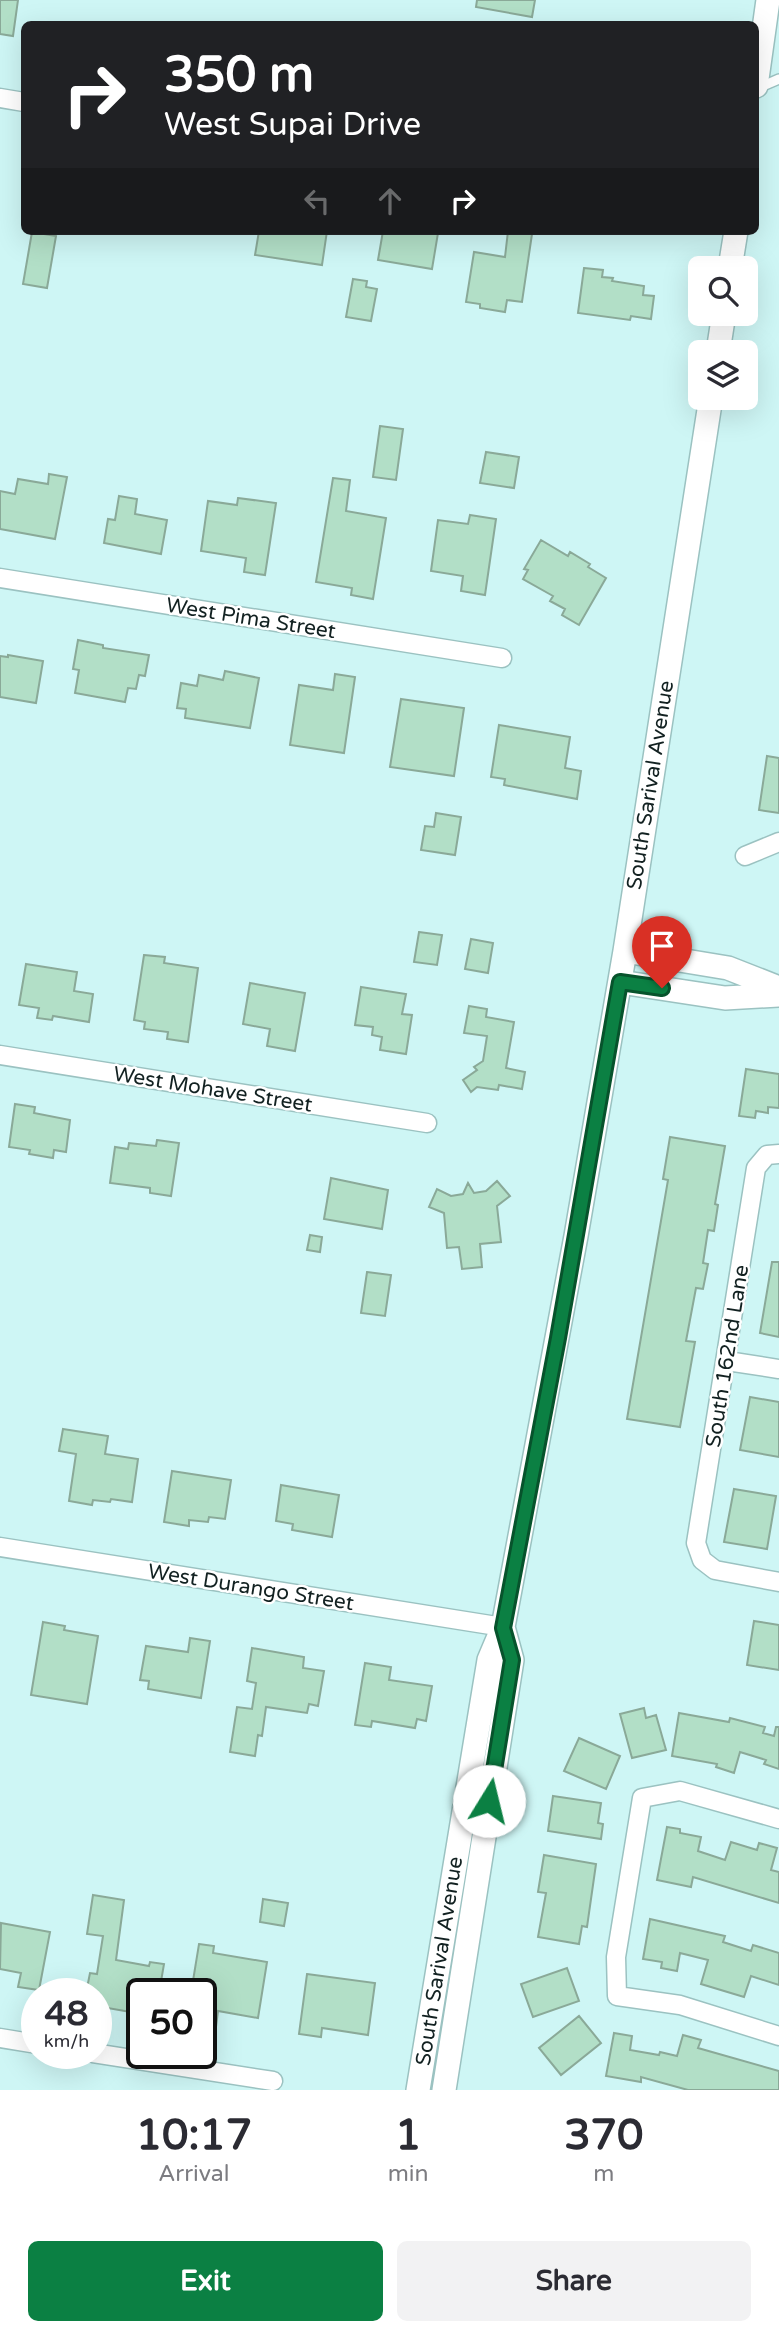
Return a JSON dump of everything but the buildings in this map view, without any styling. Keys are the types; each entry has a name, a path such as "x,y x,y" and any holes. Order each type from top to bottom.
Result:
{"main road":[{"path":"759,74 768,34 768,0"},
{"path":"732,256 735,235"},
{"name":"South Sarival Avenue","path":"418,2090 489,1660 503,1628 620,982 709,410"},
{"path":"625,951 728,968 779,988"},
{"path":"620,982 725,998 779,995"},
{"name":"South Sarival Avenue","path":"444,2090 512,1660 503,1628"}],"street":[{"path":"0,98 21,102"},
{"name":"West Pima Street","path":"0,579 502,658"},
{"path":"745,856 779,842"},
{"name":"West Mohave Street","path":"0,1055 427,1123"},
{"name":"South 162nd Lane","path":"773,1154 756,1168 696,1543 702,1560 715,1570 779,1582"},
{"path":"727,1361 779,1369"},
{"name":"West Durango Street","path":"0,1547 503,1628"},
{"path":"779,1819 680,1791 642,1798 616,1957 617,1996 680,2005 779,2036"},
{"path":"0,2038 21,2041"},
{"path":"112,2056 273,2081"}],"lane":[{"path":"759,86 779,79"}],"route":[{"path":"489,1801 512,1660 503,1628 558,1338 620,982 662,988"}]}
